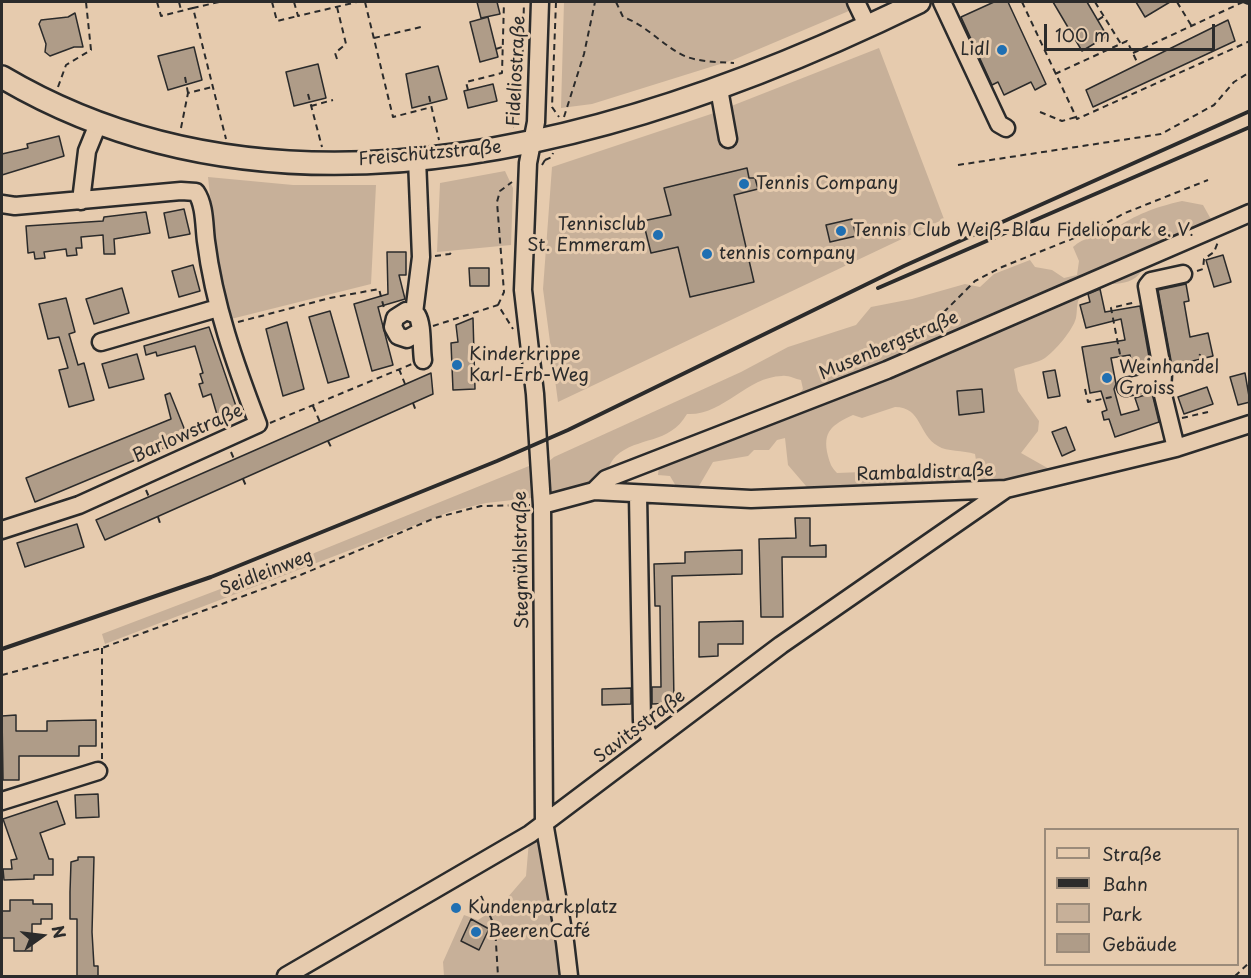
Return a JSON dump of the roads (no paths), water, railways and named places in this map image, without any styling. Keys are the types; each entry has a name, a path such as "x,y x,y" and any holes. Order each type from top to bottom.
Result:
{"main road":[{"name":"Freischützstraße","path":"2,77 49,103 99,124 163,144 238,157 322,162 417,159 478,153 533,142 656,110 719,89 868,27 919,2"}],"street":[{"name":"Fideliostraße","path":"533,142 536,122 540,2"},
{"path":"856,2 868,27"},
{"path":"942,2 999,124 1006,128"},
{"path":"719,89 728,139"},
{"path":"81,201 87,151 99,124"},
{"name":"Stegmühlstraße","path":"533,142 528,163 523,290 530,345 542,505 544,822 569,976"},
{"path":"417,159 421,257 412,294 423,360"},
{"path":"2,204 81,201 182,191 196,192 201,202 209,264 218,308 101,342"},
{"name":"Musenbergstraße","path":"542,505 594,491 606,479 887,370 1250,213"},
{"path":"1176,448 1168,416 1147,286 1151,281 1183,274"},
{"name":"Barlowstraße","path":"2,530 78,505 258,424 218,308"},
{"path":"401,312 418,324 407,339 398,336 393,327 395,318 401,312"},
{"path":"1126,387 1163,379"},
{"name":"Rambaldistraße","path":"594,491 751,499 1006,489 1176,448 1250,424"},
{"name":"Savitsstraße","path":"286,976 530,834 781,645 1006,489"},
{"path":"638,495 642,721 652,742"},
{"path":"2,801 98,771"}],"railway":[{"path":"2,649 211,577 497,461 568,430 904,266 1250,111"},
{"path":"878,288 1250,127"}],"place":[{"name":"Lidl","path":"1002,50"},
{"name":"Tennis Company","path":"744,184"},
{"name":"Tennis Club Weiß-Blau Fideliopark e. V.","path":"841,231"},
{"name":"Tennisclub St. Emmeram","path":"658,235"},
{"name":"tennis company","path":"707,254"},
{"name":"Kinderkrippe Karl-Erb-Weg","path":"457,365"},
{"name":"Weinhandel Groiss","path":"1107,378"},
{"name":"Kundenparkplatz","path":"456,908"},
{"name":"BeerenCafé","path":"476,932"}]}
